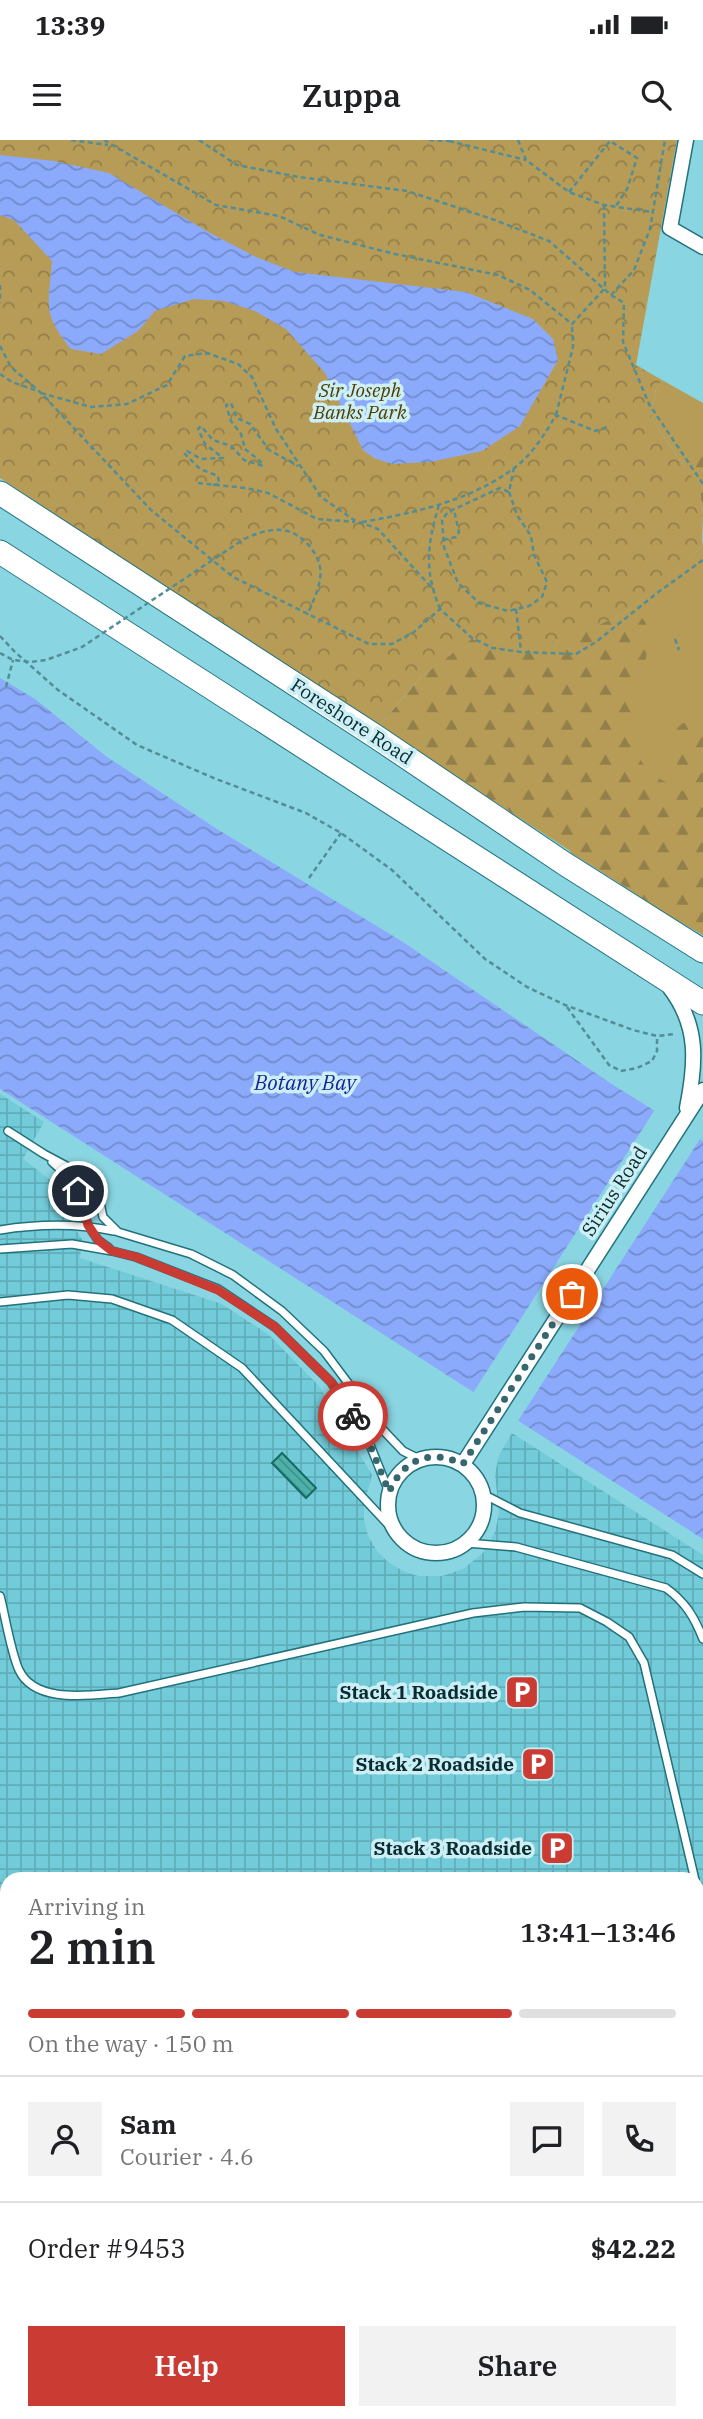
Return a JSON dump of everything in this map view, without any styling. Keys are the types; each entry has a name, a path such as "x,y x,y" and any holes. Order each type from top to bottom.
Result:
{"main road":[{"name":"Foreshore Road","path":"0,493 375,736 565,864 703,951"},
{"path":"0,552 703,1003"}],"street":[{"path":"686,140 670,228 703,247"},
{"name":"Sirius Road","path":"660,975 680,1002 689,1020 692,1037 692,1084 685,1116"},
{"name":"Sirius Road","path":"463,1464 703,1090"},
{"name":"Sirius Road","path":"685,1116 703,1104"},
{"path":"441,1457 463,1464 472,1472 483,1494 485,1507 476,1533 466,1543 446,1552 423,1552 409,1545 398,1535 390,1522 387,1507 395,1478 405,1467 419,1459 441,1457"}],"lane":[{"path":"8,1131 87,1177 96,1185 103,1217 118,1232"},
{"path":"44,1154 73,1181 88,1225 98,1240 112,1251"},
{"path":"0,1230 27,1226 88,1225 191,1254 233,1275 282,1311 324,1351 384,1431 403,1451 419,1459"},
{"path":"0,1249 72,1244 112,1251 136,1257 218,1290 275,1327 331,1382 366,1435 389,1492"},
{"path":"0,1301 68,1295 101,1298 172,1320 242,1368 398,1535"},
{"path":"483,1494 520,1513 672,1555 703,1574"},
{"path":"466,1543 516,1547 666,1588 687,1606 703,1639"},
{"path":"0,1596 19,1671 32,1685 51,1693 78,1695 119,1693 473,1613 524,1607 580,1608 629,1637 644,1663 694,1872"}],"path":[{"path":"71,140 111,145"},
{"path":"104,140 216,205 279,216 320,235 498,275 530,290 572,324"},
{"path":"199,140 237,165 299,177 407,191 549,241 611,295 624,303 623,342 649,404 703,484"},
{"path":"429,140 450,140 526,160 569,192 604,205 652,212"},
{"path":"518,140 526,160"},
{"path":"611,295 635,270 650,229 665,140"},
{"path":"569,192 610,141 637,158 627,189 616,206"},
{"path":"198,484 246,488 268,493 317,519 359,522 413,513 439,505 483,487 514,468 544,435 556,415 573,347 572,324 605,288 604,205"},
{"path":"0,285 0,303"},
{"path":"0,346 10,367 40,393 151,510 233,577 369,644 391,644 414,632 440,609"},
{"path":"0,374 40,393 91,407 127,404 167,385 185,356 207,353 238,364 252,377 276,429 321,497 359,522 378,529 431,587"},
{"path":"210,486 219,484 218,476 200,469 184,453 187,450 201,459 223,457 205,444 198,429 201,426 213,440 231,446 244,460 263,466 260,460 245,449 241,434 231,421 226,405 231,403 237,418 250,424 269,450 300,466"},
{"path":"556,415 595,431 607,427"},
{"path":"509,492 499,488 448,512 442,520 443,540 458,583 479,603 508,611 529,606 542,597 547,582 537,564 531,536 517,515 509,492 514,468"},
{"path":"439,505 429,538 431,587 440,609 472,638 493,648 576,654 596,642 703,560"},
{"path":"443,540 456,537 459,532 454,509"},
{"path":"0,653 13,660 46,660 82,647 256,533 281,530 294,533 315,553 321,568 307,615"},
{"path":"516,609 521,652"},
{"path":"0,636 58,690 137,745 306,813 341,833 392,870 485,958 527,987 565,1005 657,1036 657,1051 652,1060 637,1068 621,1071 609,1065 565,1005"},
{"path":"675,639 679,650"},
{"path":"6,687 13,660"},
{"path":"309,878 341,833"}],"shaded area":[{"path":"0,1094 44,1122 23,1159 53,1182 64,1213 82,1239 80,1258 222,1304 269,1335 319,1386 372,1475 364,1504 364,1520 368,1536 388,1562 418,1576 442,1576 463,1569 483,1553 495,1532 499,1513 495,1474 499,1455 512,1433 703,1555 703,1872 0,1872"}],"green space":[{"name":"Sir Joseph Banks Park","path":"0,140 677,140 636,365 662,380 656,389 651,418 700,489 702,546 663,583 623,614 580,633 521,652 493,648 472,639 421,677 378,727 0,478"},
{"path":"662,380 703,403 703,516 700,489 651,418 656,389"},
{"path":"701,452 703,516 700,489 685,469 689,459"},
{"path":"703,540 703,935 571,853 472,638 580,633 623,614 702,546"},
{"path":"623,614 641,617 648,631 648,646 636,708 636,749 644,765 656,776 703,801 703,935 378,727 421,677 472,638 493,648 580,633"},
{"path":"683,723 699,723 703,726 703,786 687,778 676,763 669,743 672,732"}],"water":[{"path":"0,155 54,161 109,173 210,233 256,257 295,272 466,292 533,319 553,339 558,360 520,426 482,451 430,462 392,464 374,458 363,450 325,373 286,329 255,311 224,301 194,299 155,311 138,331 101,354 71,349 55,326 49,308 52,261 14,220 0,215"},
{"name":"Botany Bay","path":"0,678 35,699 107,757 217,829 403,942 610,1083 703,1141 703,1539 0,1089"}],"pier":[{"path":"656,1108 702,1136 516,1424 471,1396"}],"building":[{"path":"282,1453 316,1488 306,1498 272,1463"}],"way so far":[{"path":"353,1416 366,1435 389,1492 395,1478 405,1467 419,1459 434,1456 463,1464 572,1294"}],"place":[{"name":"Stack 1 Roadside","path":"522,1692"},
{"name":"Stack 2 Roadside","path":"538,1764"},
{"name":"Stack 3 Roadside","path":"557,1848"}],"route":[{"path":"78,1191 88,1225 98,1240 112,1251 136,1257 218,1290 275,1327 331,1382 353,1416"}]}
